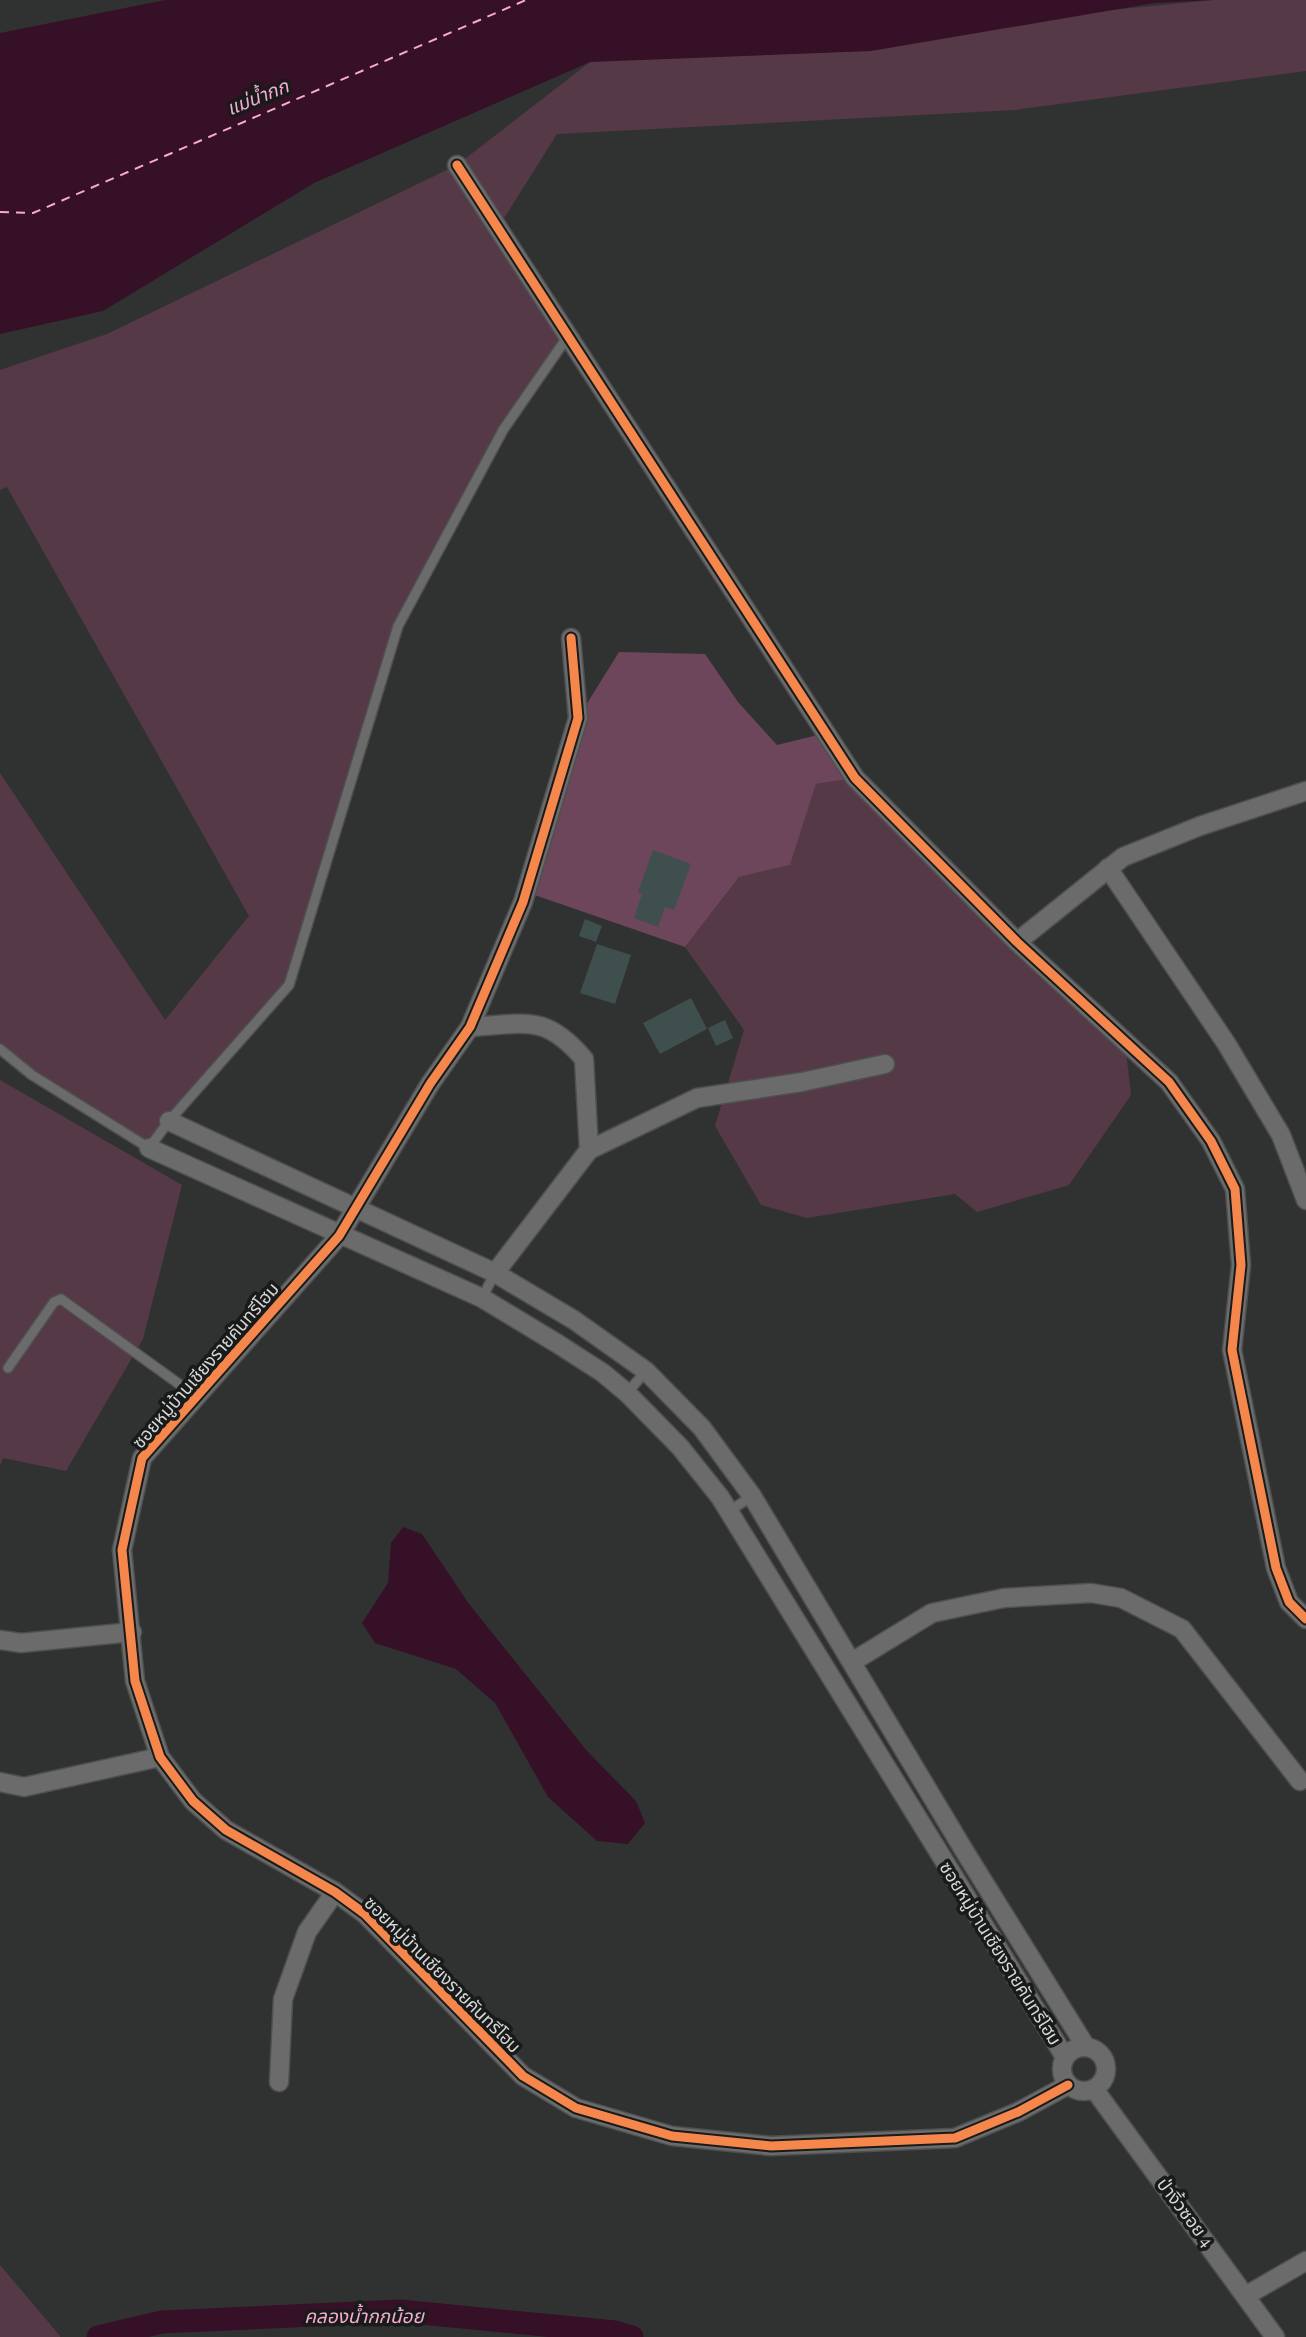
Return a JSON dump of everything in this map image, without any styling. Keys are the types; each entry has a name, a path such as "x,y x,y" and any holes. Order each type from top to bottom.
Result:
{"street":[{"path":"457,165 855,778 1017,942 1169,1082 1211,1141 1235,1189 1241,1265 1232,1350 1276,1568 1289,1602 1306,1619"},
{"name":"ซอยหมู่บ้านเชียงรายคันทรีโฮม","path":"571,638 578,718 523,902 470,1027 430,1084 339,1236 142,1458 122,1550 135,1681 160,1757 192,1801 226,1830 335,1892 365,1914 523,2076 576,2108 672,2136 771,2146 955,2138 1018,2112 1068,2085"},
{"path":"1017,942 1123,857 1200,826 1306,791"},
{"path":"1108,868 1226,1043 1281,1135 1306,1200"},
{"path":"470,1027 538,1023 557,1032 571,1044 584,1059 589,1150"},
{"path":"495,1273 589,1150 697,1098 802,1082 885,1064"},
{"path":"169,1121 495,1273 574,1320 646,1371 702,1428 752,1496 965,1852 1086,2046 1099,2052 1106,2065 1103,2082 1094,2089 1079,2091 1068,2085 1062,2071 1065,2057 1070,2051 1086,2046"},
{"name":"ซอยหมู่บ้านเชียงรายคันทรีโฮม","path":"149,1148 339,1236 482,1298 603,1373 627,1393 680,1447 728,1512 1065,2057"},
{"path":"852,1662 932,1613 1004,1598 1091,1593 1121,1598 1182,1629 1300,1781"},
{"path":"0,1640 21,1643 132,1632"},
{"path":"0,1782 24,1787 160,1757"},
{"path":"279,2082 284,1999 307,1932 335,1892"},
{"name":"ป่างิ้วซอย 4","path":"1094,2089 1247,2295 1275,2337"},
{"path":"1247,2295 1306,2261"}],"lane":[{"path":"0,1049 32,1075 149,1148 169,1121 289,985 398,626 503,430 568,336"},
{"path":"482,1298 495,1273"},
{"path":"8,1368 54,1302 61,1299 197,1397"},
{"path":"627,1393 646,1371"},
{"path":"728,1512 752,1496"},
{"path":"945,1862 965,1852"}],"shaded area":[{"path":"1213,0 1306,0 1306,71 1015,110 557,134 501,223 568,336 503,430 398,626 289,985 149,1148 0,1049 0,773 165,1020 249,916 7,487 0,490 0,370 107,334 457,165 590,62"},
{"path":"619,652 705,654 738,702 777,745 826,733 855,778 816,784 790,865 739,877 685,947 526,892 578,718"},
{"path":"855,778 1125,1042 1131,1095 1069,1185 977,1212 955,1194 807,1218 761,1205 715,1126 744,1030 685,947 739,877 790,865 816,784"},
{"path":"0,1080 182,1185 143,1339 66,1471 3,1458 0,1466"},
{"path":"0,2265 60,2336 60,2337 0,2337"}],"water":[{"name":"แม่น้ำกก","path":"165,0 1213,0 1154,3 871,51 590,62 314,183 103,311 0,334 0,33"},
{"path":"403,1527 422,1534 469,1604 587,1751 636,1801 645,1823 628,1844 597,1841 548,1797 495,1703 456,1669 375,1643 362,1623 388,1583 391,1543"}],"building":[{"path":"653,850 691,864 674,910 665,907 658,927 634,918 642,894 638,892"},
{"path":"585,919 602,926 596,942 579,936"},
{"path":"597,944 631,955 615,1004 580,993"},
{"path":"691,998 707,1029 660,1054 643,1023"},
{"path":"725,1020 733,1038 716,1046 708,1028"}],"waterway":[{"name":"คลองน้ำกกน้อย","path":"98,2337 162,2322 400,2311 615,2332 632,2337"}],"ferry route":[{"path":"0,212 33,213 526,0"}],"cycle path":[{"path":"457,165 855,778 1017,942 1169,1082 1211,1141 1235,1189 1241,1265 1232,1350 1276,1568 1289,1602 1306,1619"},
{"path":"571,638 578,718 523,902 470,1027 430,1084 339,1236 142,1458 122,1550 135,1681 160,1757 193,1801 226,1830 335,1892 365,1914 523,2076 576,2108 672,2136 771,2146 955,2138 1018,2112 1068,2085"}]}
